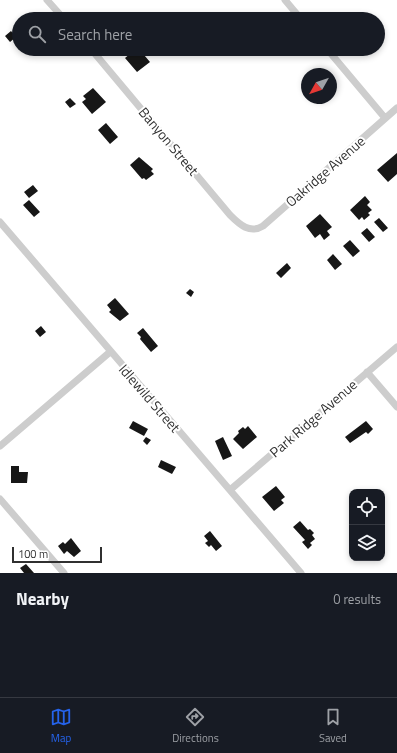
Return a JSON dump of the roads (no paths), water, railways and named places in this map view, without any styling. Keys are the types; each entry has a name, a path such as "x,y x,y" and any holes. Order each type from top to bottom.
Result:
{"street":[{"path":"47,0 58,12"},
{"path":"285,0 295,12"},
{"name":"Banyon Street","path":"97,56 146,112 230,215 243,227 251,230"},
{"path":"333,56 385,118"},
{"name":"Oakridge Avenue","path":"251,230 263,226 397,108"},
{"name":"Idlewild Street","path":"0,222 301,573"},
{"name":"Park Ridge Avenue","path":"230,490 397,347"},
{"path":"0,446 110,352"},
{"path":"367,372 397,407"},
{"path":"0,499 64,573"}]}
